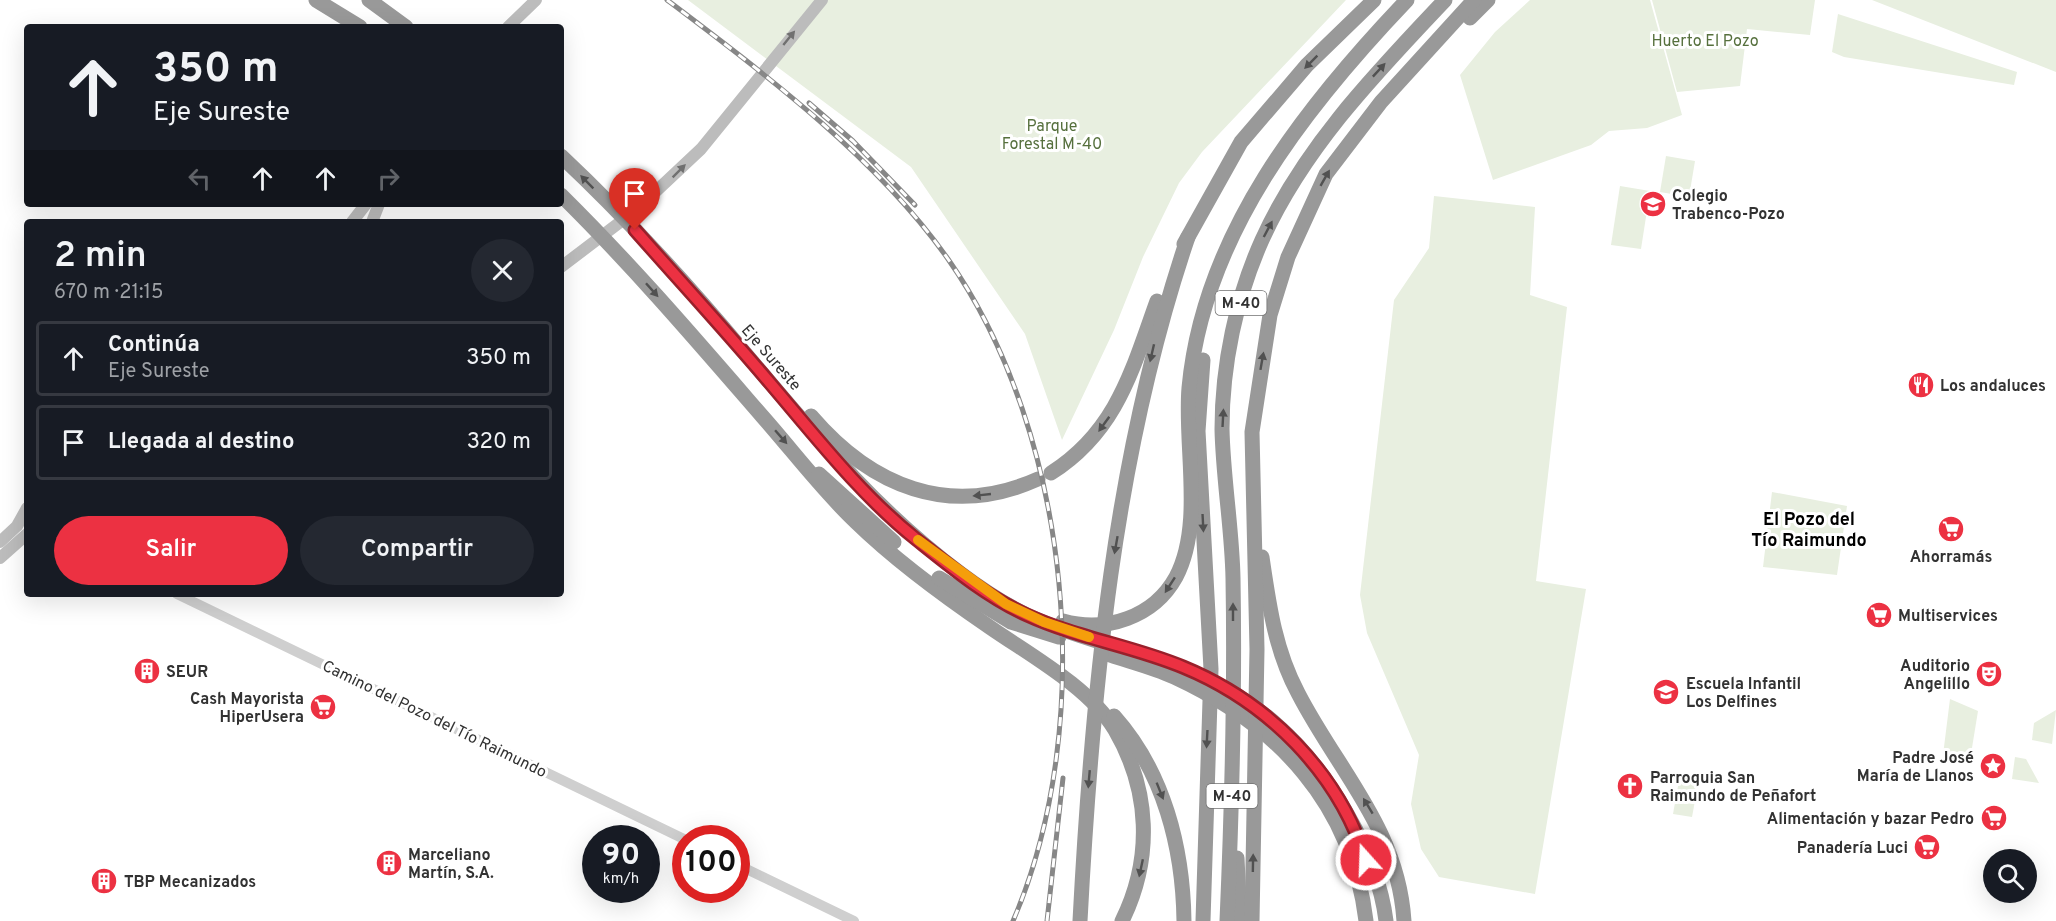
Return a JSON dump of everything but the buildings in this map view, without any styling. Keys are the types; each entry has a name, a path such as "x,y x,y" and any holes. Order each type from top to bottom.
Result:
{"highway":[{"path":"316,0 355,24"},
{"path":"369,0 402,24"},
{"name":"M-40","path":"1203,921 1210,669 1198,431 1203,360 1212,312 1233,238 1274,161 1342,70 1407,0"},
{"name":"M-40","path":"1227,921 1232,804 1233,574 1222,429 1225,364 1236,317 1261,241 1299,170 1370,80 1445,0"},
{"path":"1252,921 1257,660 1252,432 1270,315 1288,257 1326,174 1381,102 1474,0"},
{"path":"1381,102 1488,0"},
{"path":"742,349 784,385 818,425 848,453 898,485 937,495 977,496 1010,490 1045,476 1094,439 1121,398 1166,276 1241,142 1307,65 1372,2"},
{"name":"Eje Sureste","path":"564,159 635,230 874,501 914,537 962,574"},
{"path":"564,198 612,247 856,523 908,568 1081,693 1113,727 1129,757 1140,789 1144,826 1144,855 1137,887 1122,921"},
{"path":"1080,921 1094,721 1105,607 1145,385 1157,336 1188,237"},
{"path":"962,574 1034,610 1075,624 1111,623 1134,617 1162,597 1185,556 1190,510 1189,388 1202,309 1233,238"},
{"path":"800,459 835,485 909,556 974,602 1011,622 1224,687 1277,725 1302,749 1328,782 1377,878 1386,921"},
{"path":"1254,482 1274,634 1296,691 1378,825 1399,883 1404,921"},
{"path":"962,574 1006,604 1044,622 1178,672 1251,720 1303,770 1326,803 1348,852 1363,897 1366,921"},
{"path":"986,625 1018,638 1054,662 1101,700 1127,731 1147,763 1161,793 1175,838 1184,884 1184,921"},
{"path":"1232,804 1240,886 1240,921"},
{"path":"1360,843 1376,893 1380,921"}],"main road":[{"path":"511,24 536,0"},
{"path":"564,265 636,210 701,148 822,0"},
{"path":"354,219 364,207"},
{"path":"564,257 589,246"},
{"path":"0,542 17,526 24,513"},
{"path":"0,558 24,537"}],"street":[{"name":"Camino del Pozo del Tío Raimundo","path":"184,597 672,833"},
{"path":"750,871 854,921"}],"green space":[{"name":"Parque Forestal M-40","path":"688,0 1346,0 1202,152 1179,183 1143,257 1114,330 1062,440 1025,334 911,167"},
{"path":"1530,0 1650,0 1682,115 1647,128 1609,131 1591,145 1493,180 1460,75 1495,32"},
{"name":"Huerto El Pozo","path":"1652,0 1815,0 1810,35 1747,29 1740,86 1677,92"},
{"path":"1872,0 2056,0 2056,72"},
{"path":"1838,14 2017,72 2014,85 1844,57 1832,52"},
{"path":"1666,156 1695,161 1689,197 1660,192"},
{"path":"1620,186 1650,191 1641,249 1611,245"},
{"path":"1434,196 1535,207 1530,295 1567,307 1536,581 1586,589 1535,894 1439,877 1421,849 1411,804 1419,755 1367,633 1360,595 1394,300 1429,248"},
{"path":"1772,492 1847,506 1837,575 1763,567"},
{"path":"1950,699 1978,711 1970,760 1942,763"},
{"path":"2056,710 2052,744 2032,740 2034,723"},
{"path":"2015,757 2026,759 2039,783 2012,779"},
{"path":"1680,775 1699,779 1692,817 1673,814"}],"railway":[{"path":"667,0 818,119 888,186 920,222 948,259 990,330 1022,409 1045,494 1059,582 1062,672 1056,759 1040,843 1013,921"},
{"path":"809,103 853,141 915,205"},
{"path":"1047,921 1063,778"}],"slow traffic":[{"path":"918,540 1006,604 1026,615 1089,637"}],"place":[{"name":"Colegio Trabenco-Pozo","path":"1653,204"},
{"name":"Los andaluces","path":"1921,385"},
{"name":"Ahorramás","path":"1951,529"},
{"name":"Multiservices","path":"1879,615"},
{"name":"SEUR","path":"147,671"},
{"name":"Auditorio Angelillo","path":"1989,674"},
{"name":"Escuela Infantil Los Delfines","path":"1666,692"},
{"name":"Cash Mayorista HiperUsera","path":"323,707"},
{"name":"Padre José María de Llanos","path":"1993,766"},
{"name":"Parroquia San Raimundo de Peñafort","path":"1630,786"},
{"name":"Alimentación y bazar Pedro","path":"1994,818"},
{"name":"Panadería Luci","path":"1927,847"},
{"name":"Marceliano Martín, S.A.","path":"389,863"},
{"name":"TBP Mecanizados","path":"104,881"}],"district":[{"name":"El Pozo del Tío Raimundo","path":"1809,529"}],"route":[{"path":"635,230 742,349 840,465 874,501 914,537 962,574 1026,615 1182,667 1224,687 1254,706 1302,749 1328,782 1353,825 1366,860"}]}
